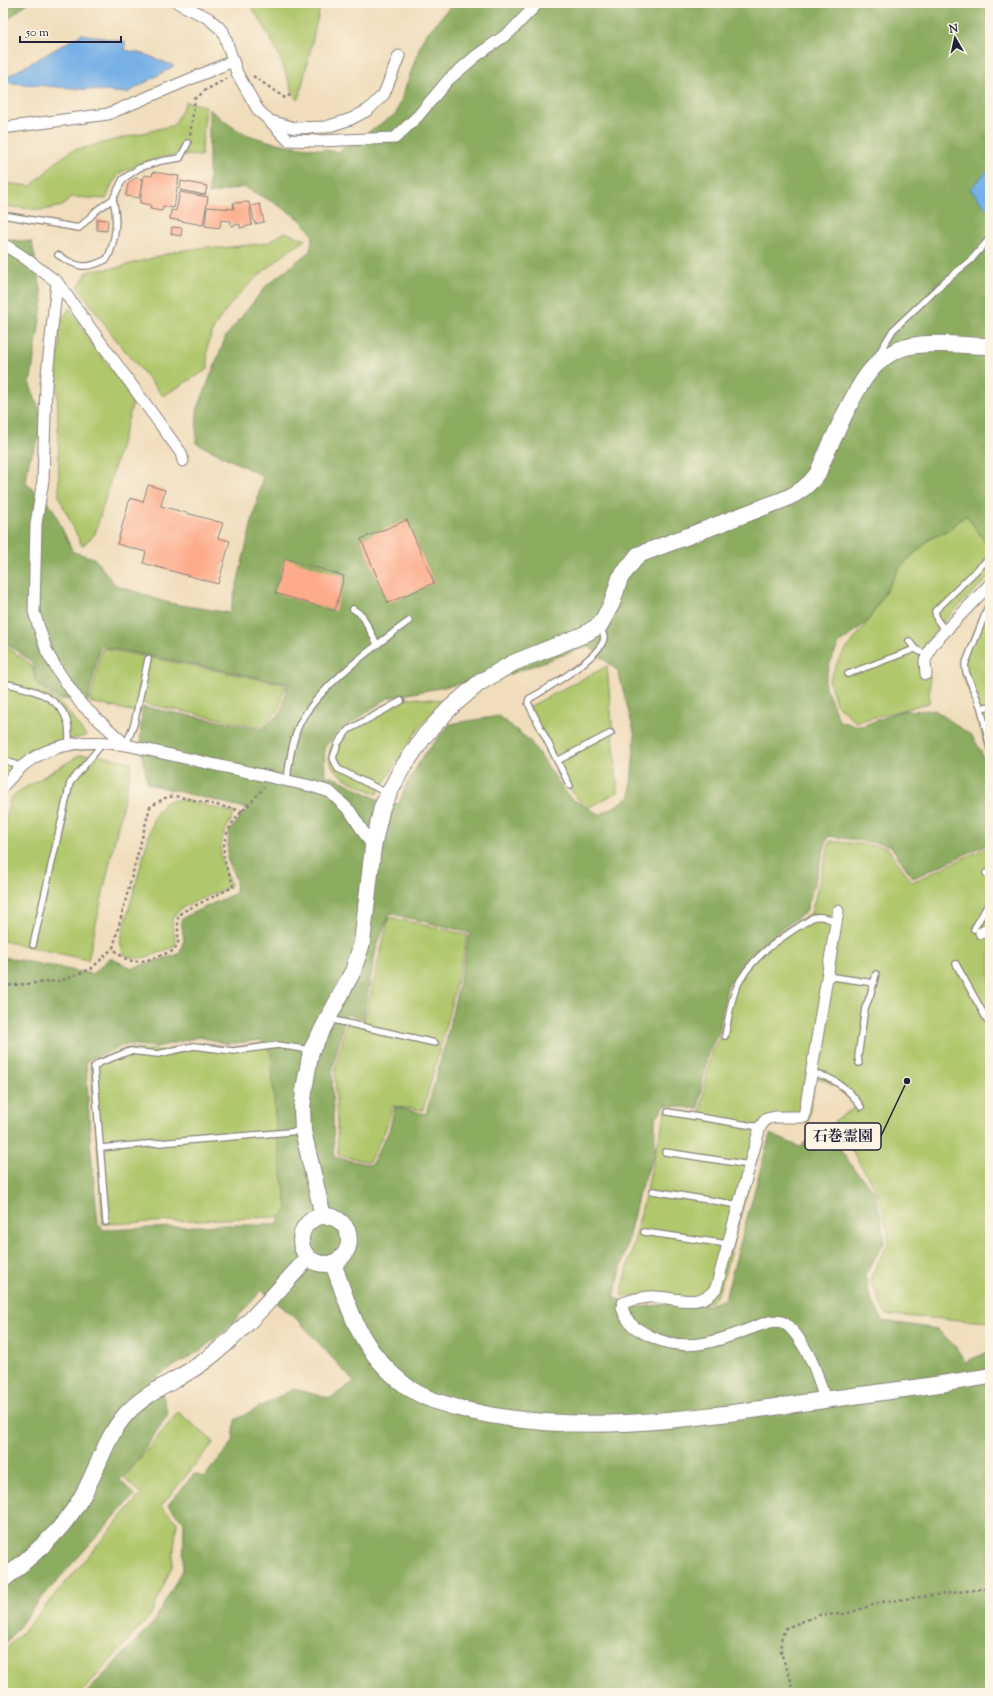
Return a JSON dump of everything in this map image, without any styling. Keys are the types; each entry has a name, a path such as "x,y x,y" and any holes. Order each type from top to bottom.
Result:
{"street":[{"path":"178,3 208,18 223,31 237,73 258,110 288,140 318,141 395,138 418,116 448,80 476,56 510,32 538,3"},
{"path":"270,121 295,128 326,127 351,119 368,110 384,94 399,56"},
{"path":"3,128 108,114 234,61"},
{"path":"3,244 57,282 181,453 183,461"},
{"path":"57,282 46,384 44,480 36,524 34,612 46,652 58,671 81,704 126,745"},
{"path":"323,1216 303,1131 302,1108 311,1051 353,971 362,943 373,847 382,807 401,770 425,734 450,708 480,682 513,663 583,635 600,625 612,603 620,578 638,555 785,499 800,492 810,484 818,473 859,385 870,370 882,359 910,346 990,346"},
{"path":"926,674 925,661 932,645 990,584"},
{"path":"3,786 21,767 39,755 69,743 126,745 287,780 330,792 350,811 373,847"},
{"path":"825,1400 810,1355 790,1328 783,1322 775,1321 764,1324 702,1345 681,1345 660,1341 629,1324 622,1307 623,1303 648,1297 693,1301 702,1300 710,1296 716,1288 760,1127 766,1119 774,1117 804,1117 838,911"},
{"path":"323,1216 338,1220 348,1232 349,1239 345,1254 333,1263 320,1264 308,1258 302,1246 302,1232 310,1221 323,1216"},
{"path":"3,1580 56,1535 81,1499 109,1439 125,1415 145,1396 199,1366 231,1341 308,1258"},
{"path":"333,1263 354,1323 365,1343 379,1362 406,1386 440,1403 490,1415 575,1424 651,1422 730,1414 990,1376"}],"lane":[{"path":"3,215 79,228 97,210 113,199 122,179 139,168 161,161 180,158 188,143"},
{"path":"58,254 80,266 90,267 107,259 112,248 115,226 116,212 113,199"},
{"path":"870,370 880,348 893,330 944,282 971,260 990,238"},
{"path":"945,630 937,620 935,611 989,558"},
{"path":"990,602 965,665 966,672 980,708 990,748"},
{"path":"353,609 362,615 377,644"},
{"path":"287,780 290,760 301,722 315,701 377,644 408,622"},
{"path":"570,786 528,703 529,700 591,657 601,646 604,637 600,625"},
{"path":"909,641 915,649 927,656"},
{"path":"848,674 915,649"},
{"path":"126,745 134,724 148,659"},
{"path":"3,683 36,690 55,703 68,724 69,743"},
{"path":"389,794 338,769 333,758 338,743 348,730 401,701"},
{"path":"980,708 990,706"},
{"path":"557,761 611,733"},
{"path":"33,944 70,783 103,743"},
{"path":"3,759 21,767"},
{"path":"982,930 990,901"},
{"path":"725,1036 736,991 752,964 779,940 812,918 818,916 826,917 836,923"},
{"path":"956,964 990,1025"},
{"path":"859,1063 858,1057 865,1008 876,974"},
{"path":"827,976 874,983"},
{"path":"327,1018 435,1042"},
{"path":"106,1222 94,1067 99,1063 130,1051 158,1054 194,1046 238,1051 278,1045 311,1051"},
{"path":"812,1073 827,1076 841,1085 854,1096 861,1107"},
{"path":"668,1112 760,1127"},
{"path":"100,1148 303,1131"},
{"path":"665,1152 750,1165"},
{"path":"653,1191 739,1205"},
{"path":"644,1232 728,1244"}],"path":[{"path":"188,143 195,99 206,90 237,73 252,76 286,98 292,94"},
{"path":"112,948 127,960 137,962 173,951 178,944 178,916 182,912 233,887 224,858 226,832 243,811 254,801 272,777"},
{"path":"3,986 60,981 91,969 112,948 150,807 165,798 175,796 243,811"},
{"path":"790,1693 793,1685 780,1650 780,1637 786,1628 819,1616 845,1614 882,1602 990,1588"}],"green space":[{"path":"3,3 27,3 3,24"},
{"path":"248,3 321,3 299,99 295,98 281,61 269,36 256,13"},
{"path":"453,3 990,3 990,548 966,515 947,531 930,539 900,567 868,621 839,644 830,663 824,684 840,722 862,726 900,711 935,710 972,736 981,751 990,780 990,843 913,878 890,845 828,836 806,912 783,927 746,960 727,987 719,1033 708,1052 698,1109 665,1105 655,1119 655,1153 639,1193 614,1298 642,1307 675,1303 708,1305 725,1299 770,1134 800,1147 824,1125 853,1168 876,1193 885,1241 865,1275 870,1297 883,1321 937,1329 955,1346 965,1362 990,1351 990,1693 86,1693 154,1622 183,1569 184,1522 168,1505 194,1474 204,1477 233,1442 235,1420 293,1389 330,1398 354,1382 299,1321 262,1290 225,1331 198,1352 157,1376 168,1414 137,1461 120,1480 134,1495 38,1602 3,1647 3,957 92,974 110,958 132,968 179,954 184,940 181,920 188,915 236,893 236,880 227,859 229,832 242,815 249,809 148,784 141,746 143,707 261,729 282,712 287,683 100,646 88,701 59,699 37,683 32,662 3,641 3,239 32,242 43,300 30,385 45,425 29,461 26,483 52,507 73,552 94,558 115,585 169,603 230,613 263,476 196,443 197,411 226,336 267,285 310,251 313,235 301,220 278,205 244,187 209,194 209,109 231,126 256,138 283,144 338,152 396,114 423,38","holes":["588,646 618,671 635,736 630,797 600,815 570,798 530,741 499,716 450,724 424,755 406,785 399,804 377,799 340,780 325,775 324,748 337,733 388,698 510,674","390,913 470,933 446,1041 426,1114 395,1107 389,1131 371,1165 334,1157 332,1072 346,1014 363,1019 376,949","200,1037 228,1044 261,1040 271,1053 276,1131 287,1208 276,1225 221,1225 103,1230 98,1223 91,1153 86,1061 128,1044 156,1047"]},
{"path":"186,102 206,106 201,156 181,155 160,157 121,172 112,184 106,199 71,197 63,206 43,210 3,206 3,183 31,186 56,162 71,151 174,125"},
{"path":"285,232 306,240 279,258 264,271 236,298 224,313 215,327 208,344 208,369 163,396 117,341 78,287 88,271 116,268 177,251 208,247 222,248 267,243"},
{"path":"70,308 92,344 134,399 95,534 82,546 59,497 57,365 60,343 56,327"},
{"path":"966,515 990,548 990,576 948,617 932,635 922,652 920,660 920,677 930,675 929,703 856,722 836,704 829,681 839,659 868,621 900,567 930,539 947,531"},
{"path":"989,597 990,766 977,712 961,670 968,648"},
{"path":"3,644 30,664 37,684 63,705 86,736 48,744 27,756 3,777"},
{"path":"102,648 285,684 279,710 260,727 142,703 140,713 90,702"},
{"path":"607,666 618,792 586,809 570,789 527,708"},
{"path":"399,697 443,700 419,728 377,794 344,778 330,763 329,754 333,743 344,731"},
{"path":"80,755 99,755 132,763 88,960 3,941 3,828 10,799 16,793"},
{"path":"173,800 185,800 235,813 222,839 221,847 222,862 230,882 230,886 197,900 180,910 175,915 172,924 176,943 173,947 148,957 134,958 123,953 120,942 154,817 164,803"},
{"path":"830,841 887,847 912,882 990,846 990,1322 886,1315 870,1279 889,1241 879,1195 834,1121 857,1106 834,1085 815,1077 808,1122 776,1122 765,1127 721,1286 714,1299 706,1302 683,1303 621,1295 666,1110 700,1114 711,1051 721,1036 731,990 750,962 771,941 811,913"},
{"path":"389,917 468,935 442,1041 423,1110 393,1106 385,1131 369,1162 338,1155 335,1071 348,1018 364,1021"},
{"path":"273,1042 296,1216 103,1224 91,1065 96,1060 129,1048 162,1051 191,1044 216,1045 231,1048"},
{"path":"178,1412 214,1442 161,1506 177,1522 172,1566 151,1615 81,1693 3,1693 3,1652 31,1623 141,1494 124,1478"}],"water":[{"path":"82,34 125,42 125,50 144,54 174,66 127,93 3,82 3,79"},
{"path":"990,168 990,212 970,189"}],"building":[{"path":"153,172 179,176 174,208 163,206 162,211 150,209 151,205 140,203 144,175 152,176"},
{"path":"135,178 142,179 139,198 126,196 128,184"},
{"path":"181,181 207,186 205,195 180,190"},
{"path":"180,192 208,197 203,225 170,219 171,210 176,211"},
{"path":"249,202 252,225 240,228 240,224 231,226 231,221 221,220 220,228 205,226 207,207 234,209 233,203"},
{"path":"260,204 264,222 255,224 251,206"},
{"path":"97,219 108,220 107,231 97,230"},
{"path":"172,227 182,228 181,236 171,234"},
{"path":"148,485 165,490 161,506 223,523 218,538 230,541 218,584 143,563 146,552 117,544 130,498 143,502"},
{"path":"407,520 434,583 388,603 361,539"},
{"path":"285,558 344,576 335,611 275,593"}],"place":[{"name":"石巻霊園","path":"907,1081"}]}
